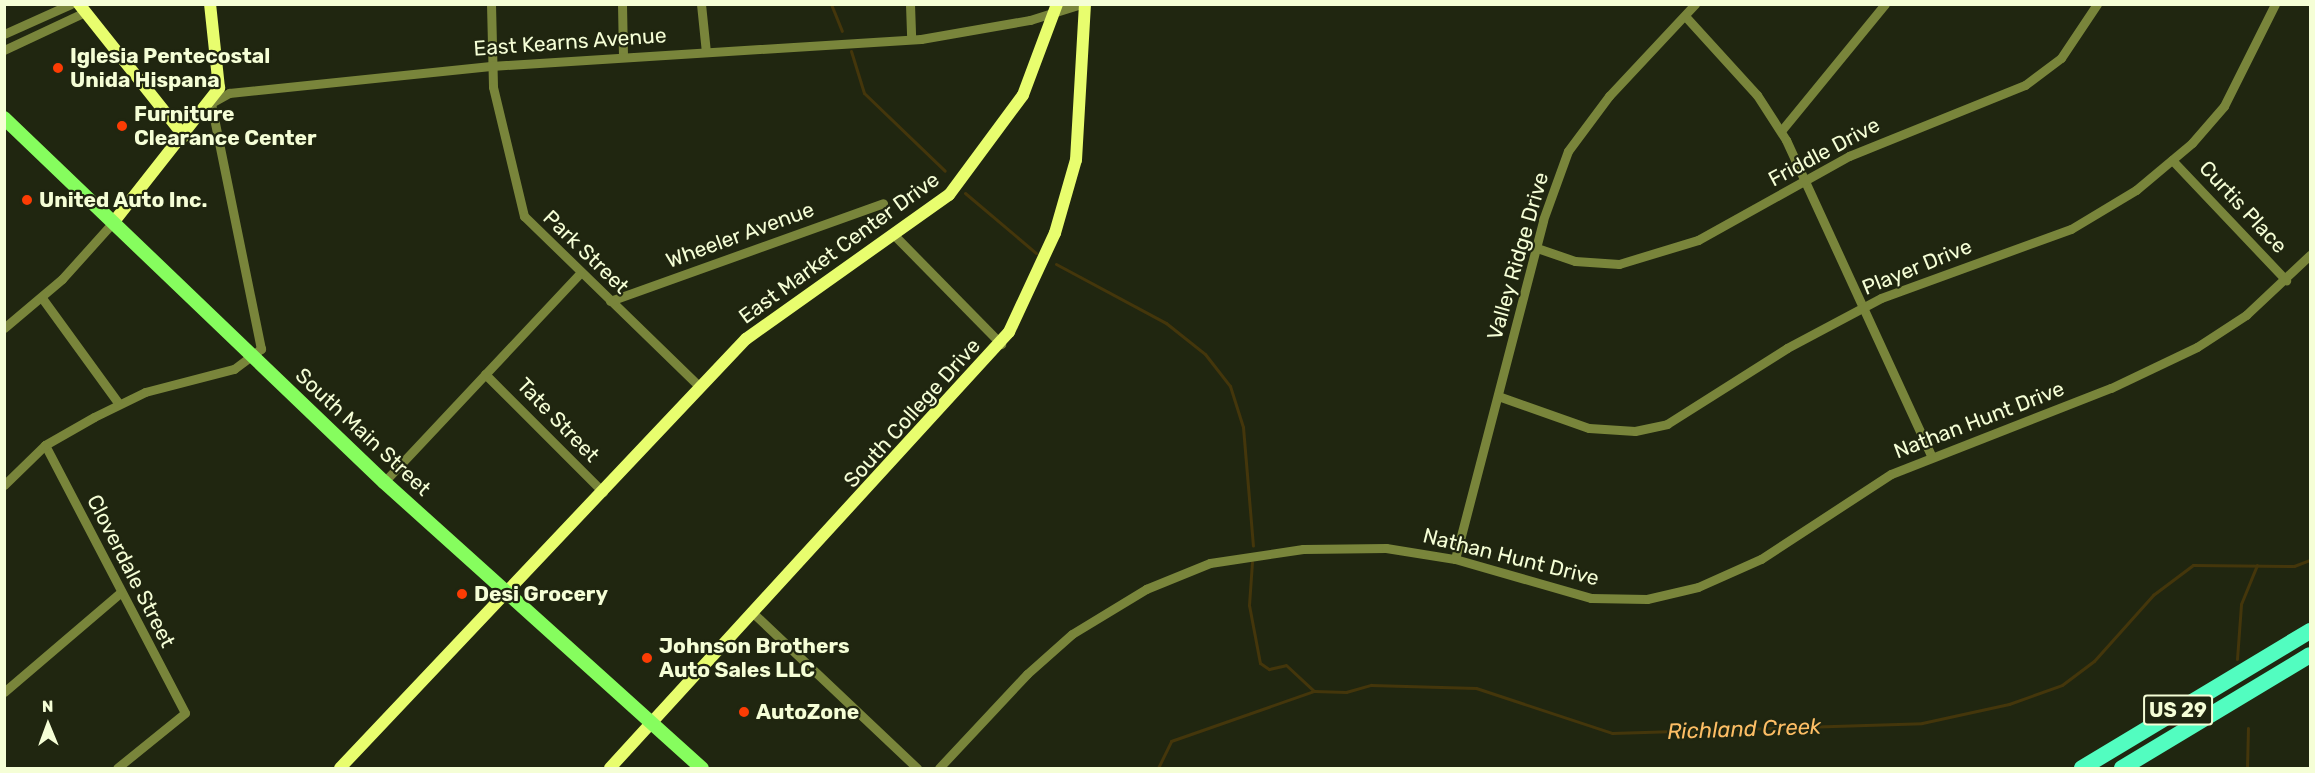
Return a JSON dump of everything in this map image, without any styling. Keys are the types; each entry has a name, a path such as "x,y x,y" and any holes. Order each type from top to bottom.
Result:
{"highway":[{"name":"US 29","path":"2082,768 2310,631"},
{"name":"US 29","path":"2122,768 2310,655"}],"main road":[{"path":"210,4 219,88 211,103"},
{"name":"South College Drive","path":"610,768 1000,344 1056,233 1076,160 1083,4"},
{"path":"82,8 184,136"},
{"name":"East Market Center Drive","path":"340,768 746,339 794,302 949,195 983,154 1023,95 1057,8"},
{"name":"East Kearns Avenue","path":"116,219 211,103"},
{"name":"South Main Street","path":"4,118 116,219 254,358 384,482 506,595 653,722 702,768"}],"street":[{"path":"4,34 71,4"},
{"name":"Park Street","path":"490,4 491,66 521,208 580,273 700,387"},
{"path":"622,4 623,57"},
{"path":"701,4 706,52"},
{"path":"910,4 911,39"},
{"name":"East Kearns Avenue","path":"211,103 229,93 491,66 911,39 1083,4"},
{"name":"Valley Ridge Drive","path":"1455,559 1537,248 1568,151 1609,96 1695,4"},
{"path":"1781,131 1885,4"},
{"name":"Friddle Drive","path":"1537,248 1597,264 1639,261 1698,240 1909,128 2025,85 2061,58 2097,4"},
{"name":"Player Drive","path":"1498,396 1589,428 1655,427 1864,308 2071,229 2114,206 2172,159 2224,106 2275,4"},
{"path":"4,50 82,8"},
{"path":"1685,15 1757,95 1781,131 1931,455"},
{"path":"4,485 45,445 119,404 254,358 261,349 261,333 211,103"},
{"name":"Curtis Place","path":"2172,159 2286,280"},
{"name":"Wheeler Avenue","path":"610,301 883,203"},
{"path":"4,328 42,298 116,219"},
{"path":"894,235 1000,344"},
{"name":"Nathan Hunt Drive","path":"939,768 1027,674 1072,634 1112,607 1180,574 1231,558 1303,549 1386,548 1455,559 1591,598 1670,595 1761,559 1891,474 1931,455 2156,368 2220,333 2286,280 2310,255"},
{"path":"384,482 580,273"},
{"path":"42,298 119,404"},
{"name":"Tate Street","path":"485,374 603,492"},
{"name":"Cloverdale Street","path":"45,445 185,713 117,768"},
{"path":"4,692 121,592"},
{"path":"753,613 917,768"}],"waterway":[{"path":"831,4 842,31"},
{"path":"851,51 864,93 945,171"},
{"path":"965,193 1036,253"},
{"path":"1056,264 1166,323 1205,354 1230,386 1243,427 1253,546"},
{"name":"Richland Creek","path":"1158,768 1171,741 1314,691 1346,692 1371,685 1476,688 1612,733 1922,723 2009,704 2062,685 2094,661 2153,595 2193,565 2294,566 2310,560"},
{"path":"1252,562 1249,605 1260,663 1269,669 1286,665 1314,691"},
{"path":"2237,659 2241,604 2257,565"},
{"path":"2247,768 2248,728"}],"place":[{"name":"Iglesia Pentecostal Unida Hispana","path":"58,68"},
{"name":"Furniture Clearance Center","path":"122,126"},
{"name":"United Auto Inc.","path":"27,200"},
{"name":"Desi Grocery","path":"462,594"},
{"name":"Johnson Brothers Auto Sales LLC","path":"647,658"},
{"name":"AutoZone","path":"744,712"}]}
